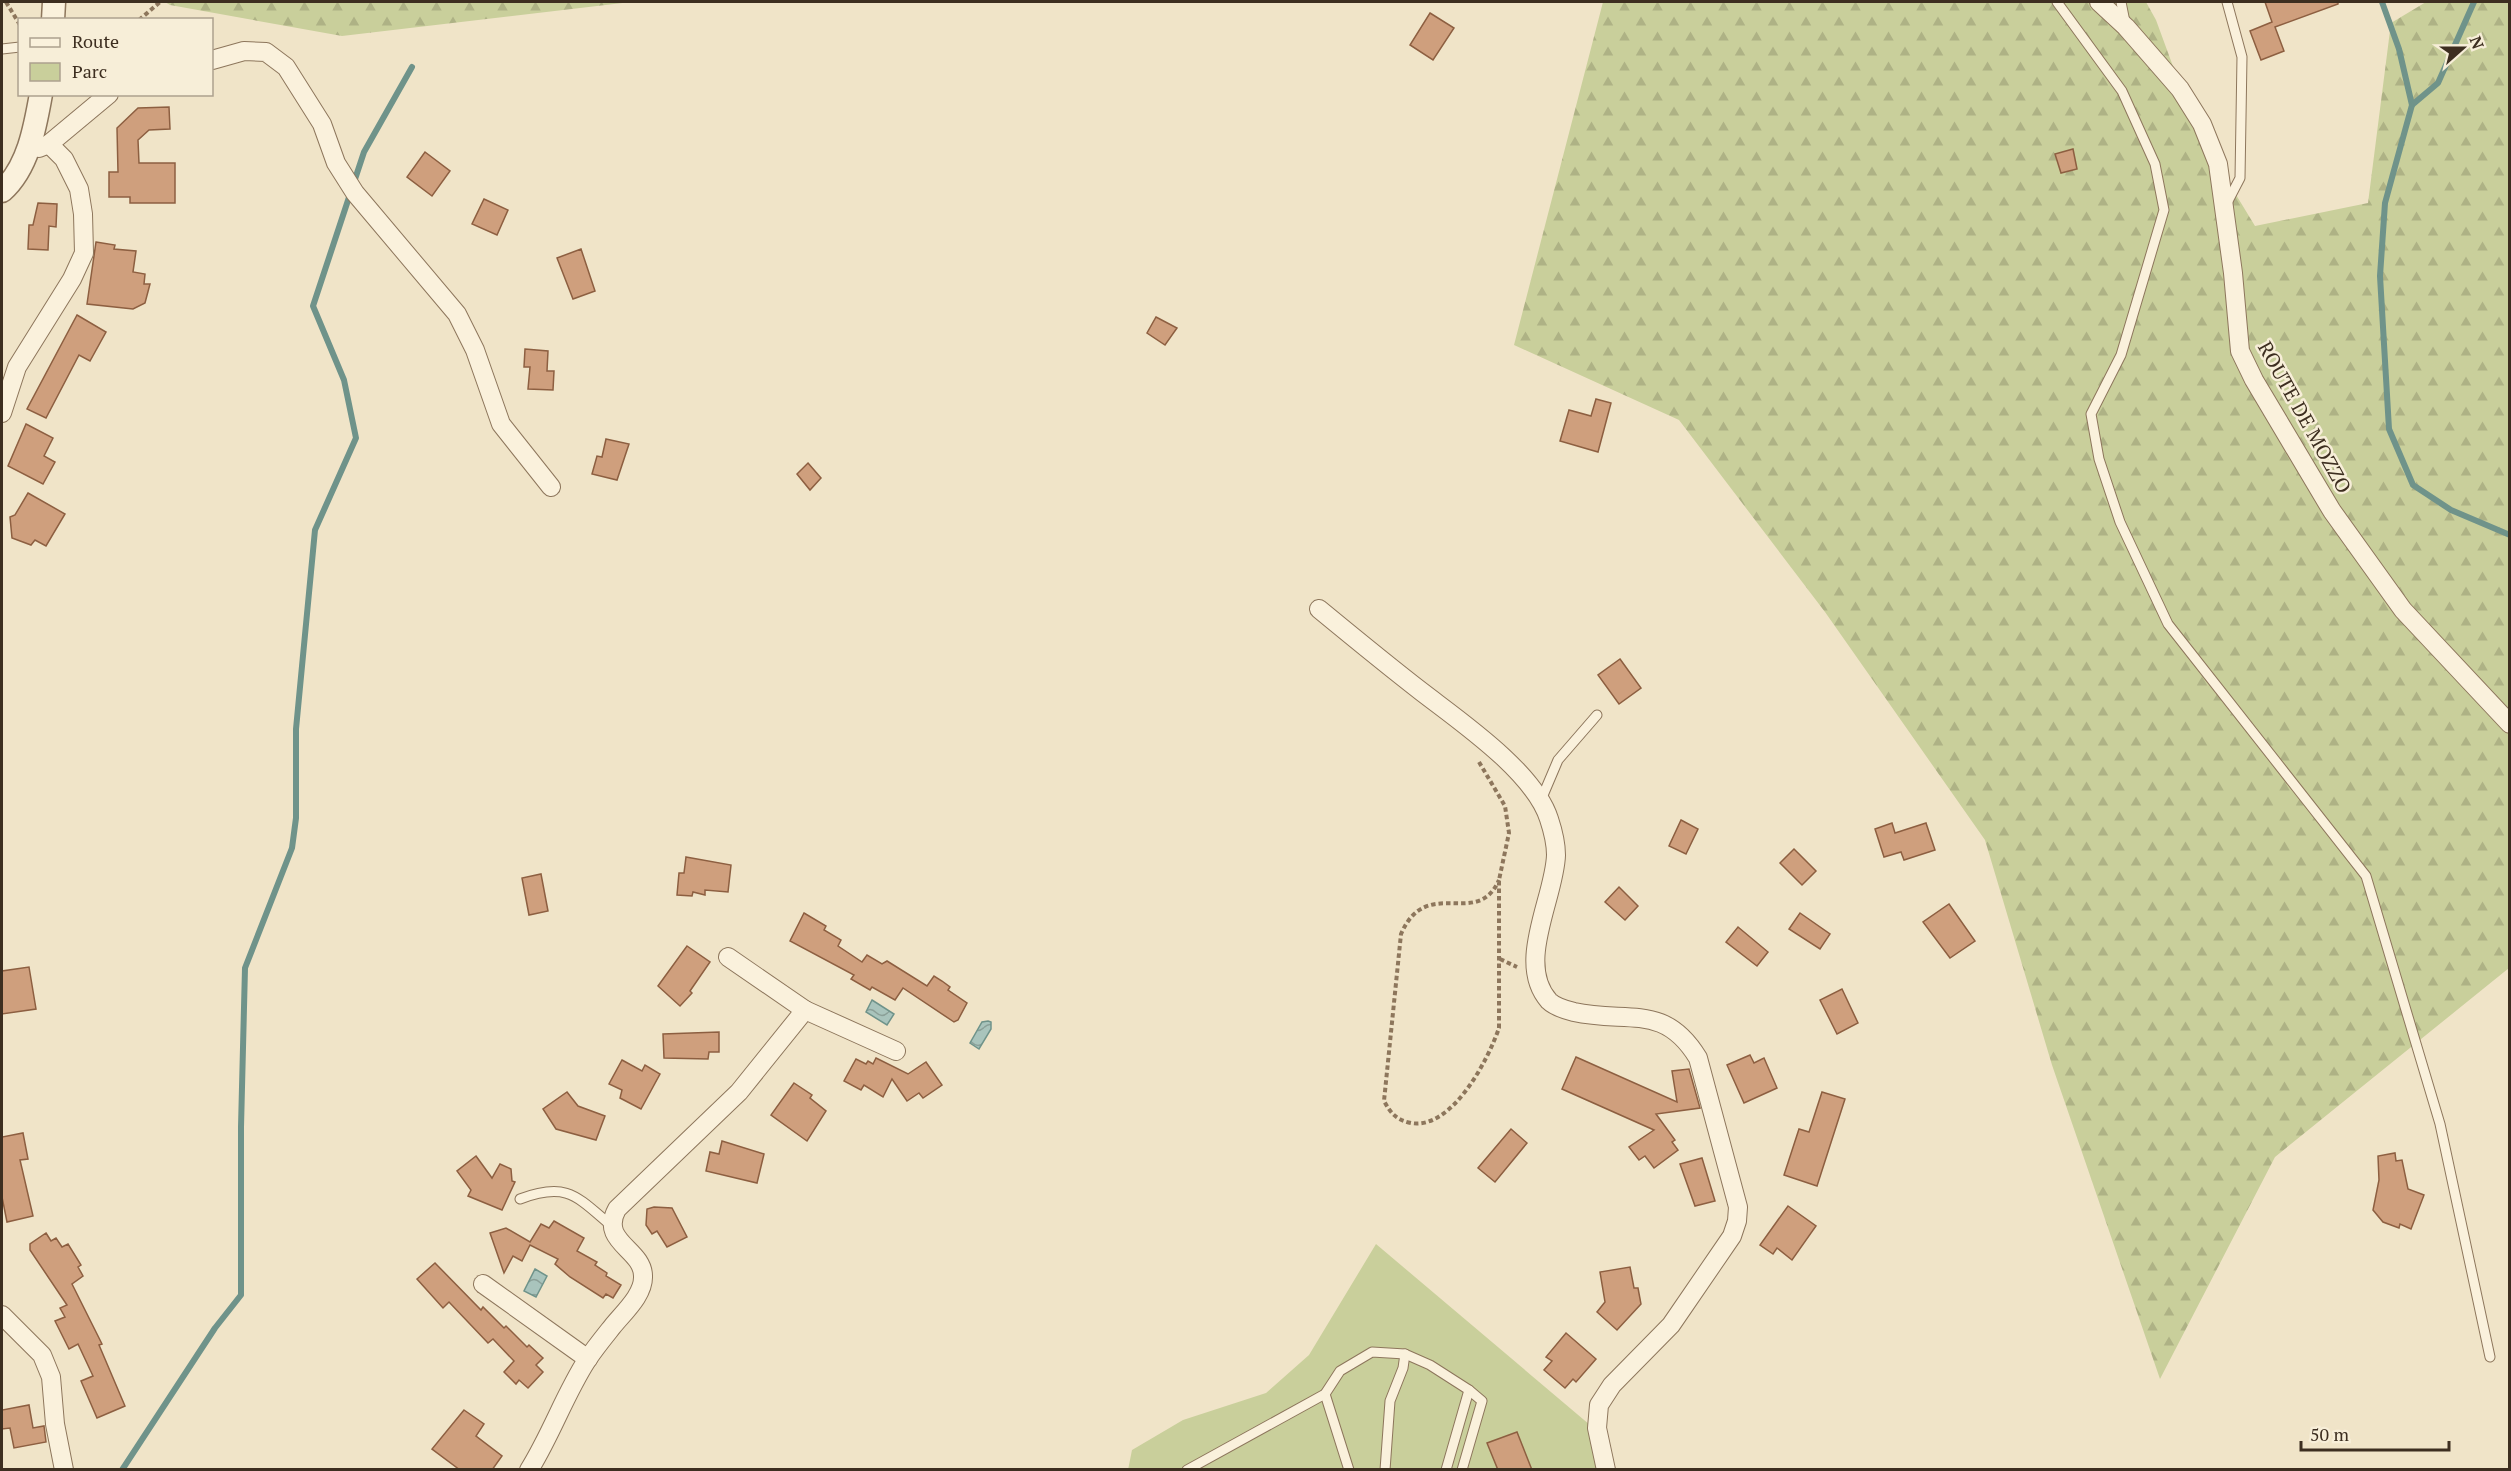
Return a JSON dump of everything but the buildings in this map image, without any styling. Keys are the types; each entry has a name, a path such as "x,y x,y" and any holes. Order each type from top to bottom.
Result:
{"street":[{"path":"53,18 54,2"},
{"name":"ROUTE DE MOZZO","path":"2099,2 2127,27 2180,89 2202,124 2218,164 2240,351 2254,380 2332,511 2403,610 2510,724"},
{"path":"213,60 244,51 266,52 286,67 322,124 336,163 355,193 457,314 475,350 501,424 551,486"},
{"path":"2,191 14,180 26,154 36,124 41,96"},
{"path":"26,154 49,144 107,96"},
{"path":"2,413 17,367 72,279 84,253 83,214 79,189 64,159 49,144"},
{"path":"1319,609 1486,742 1541,800 1554,837 1556,855 1553,880 1537,943 1536,962 1550,1002 1563,1009 1586,1014 1647,1017 1669,1025 1688,1040 1698,1058 1738,1207 1737,1221 1732,1236 1671,1325 1612,1385 1599,1405 1597,1428 1606,1470"},
{"path":"728,957 805,1010 896,1051"},
{"path":"529,1470 588,1359 640,1291 644,1276 639,1264 613,1227 613,1217 617,1209 739,1092 805,1010"},
{"path":"483,1284 588,1359"},
{"path":"2,1315 42,1355 51,1377 55,1424 64,1470"}],"lane":[{"path":"2057,2 2122,91 2155,164 2164,210 2121,355 2091,414 2099,459 2120,522 2168,624 2366,876 2440,1124 2490,1357"},
{"path":"2121,2 2127,27"},
{"path":"2224,208 2241,178 2242,57 2227,2"},
{"path":"2,49 18,47"},
{"path":"1541,800 1558,759 1597,715"},
{"path":"520,1199 538,1192 560,1189 582,1201 613,1227"},
{"path":"1186,1470 1326,1394 1340,1371 1372,1352 1405,1354 1430,1365 1469,1389 1482,1401 1462,1470"},
{"path":"1385,1470 1390,1401 1403,1368 1405,1354"},
{"path":"1446,1470 1469,1389"},
{"path":"1326,1394 1349,1470"}],"path":[{"path":"6,2 18,22"},
{"path":"141,18 160,2"},
{"path":"1486,742 1475,757 1489,775 1505,806 1509,833 1498,880 1492,894 1479,903 1434,903 1419,909 1407,920 1401,934 1384,1101 1390,1113 1400,1121 1423,1125 1439,1118 1461,1097 1491,1051 1499,1028 1498,880"}],"green space":[{"path":"165,2 631,2 342,36 170,5"},
{"path":"1603,2 2146,2 2156,20 2196,129 2255,226 2368,203 2391,23 2426,2 2509,2 2509,968 2275,1157 2160,1379 2052,1065 1985,840 1825,612 1679,420 1514,345"},
{"path":"1376,1244 1590,1425 1599,1470 1128,1470 1132,1450 1183,1420 1266,1393 1309,1355"}],"water":[{"path":"872,1000 894,1014 887,1025 866,1012"},
{"path":"982,1022 991,1022 991,1029 979,1049 970,1043"},
{"path":"535,1269 547,1276 536,1297 524,1291"}],"waterway":[{"path":"2382,2 2399,49 2412,105"},
{"path":"2474,2 2438,83 2412,105 2385,203 2380,276 2389,429 2413,485 2451,510 2510,535"},
{"path":"122,1470 215,1328 241,1295 241,1127 245,968 292,848 296,818 296,729 315,530 356,438 344,380 313,306 364,152 412,67"}]}
